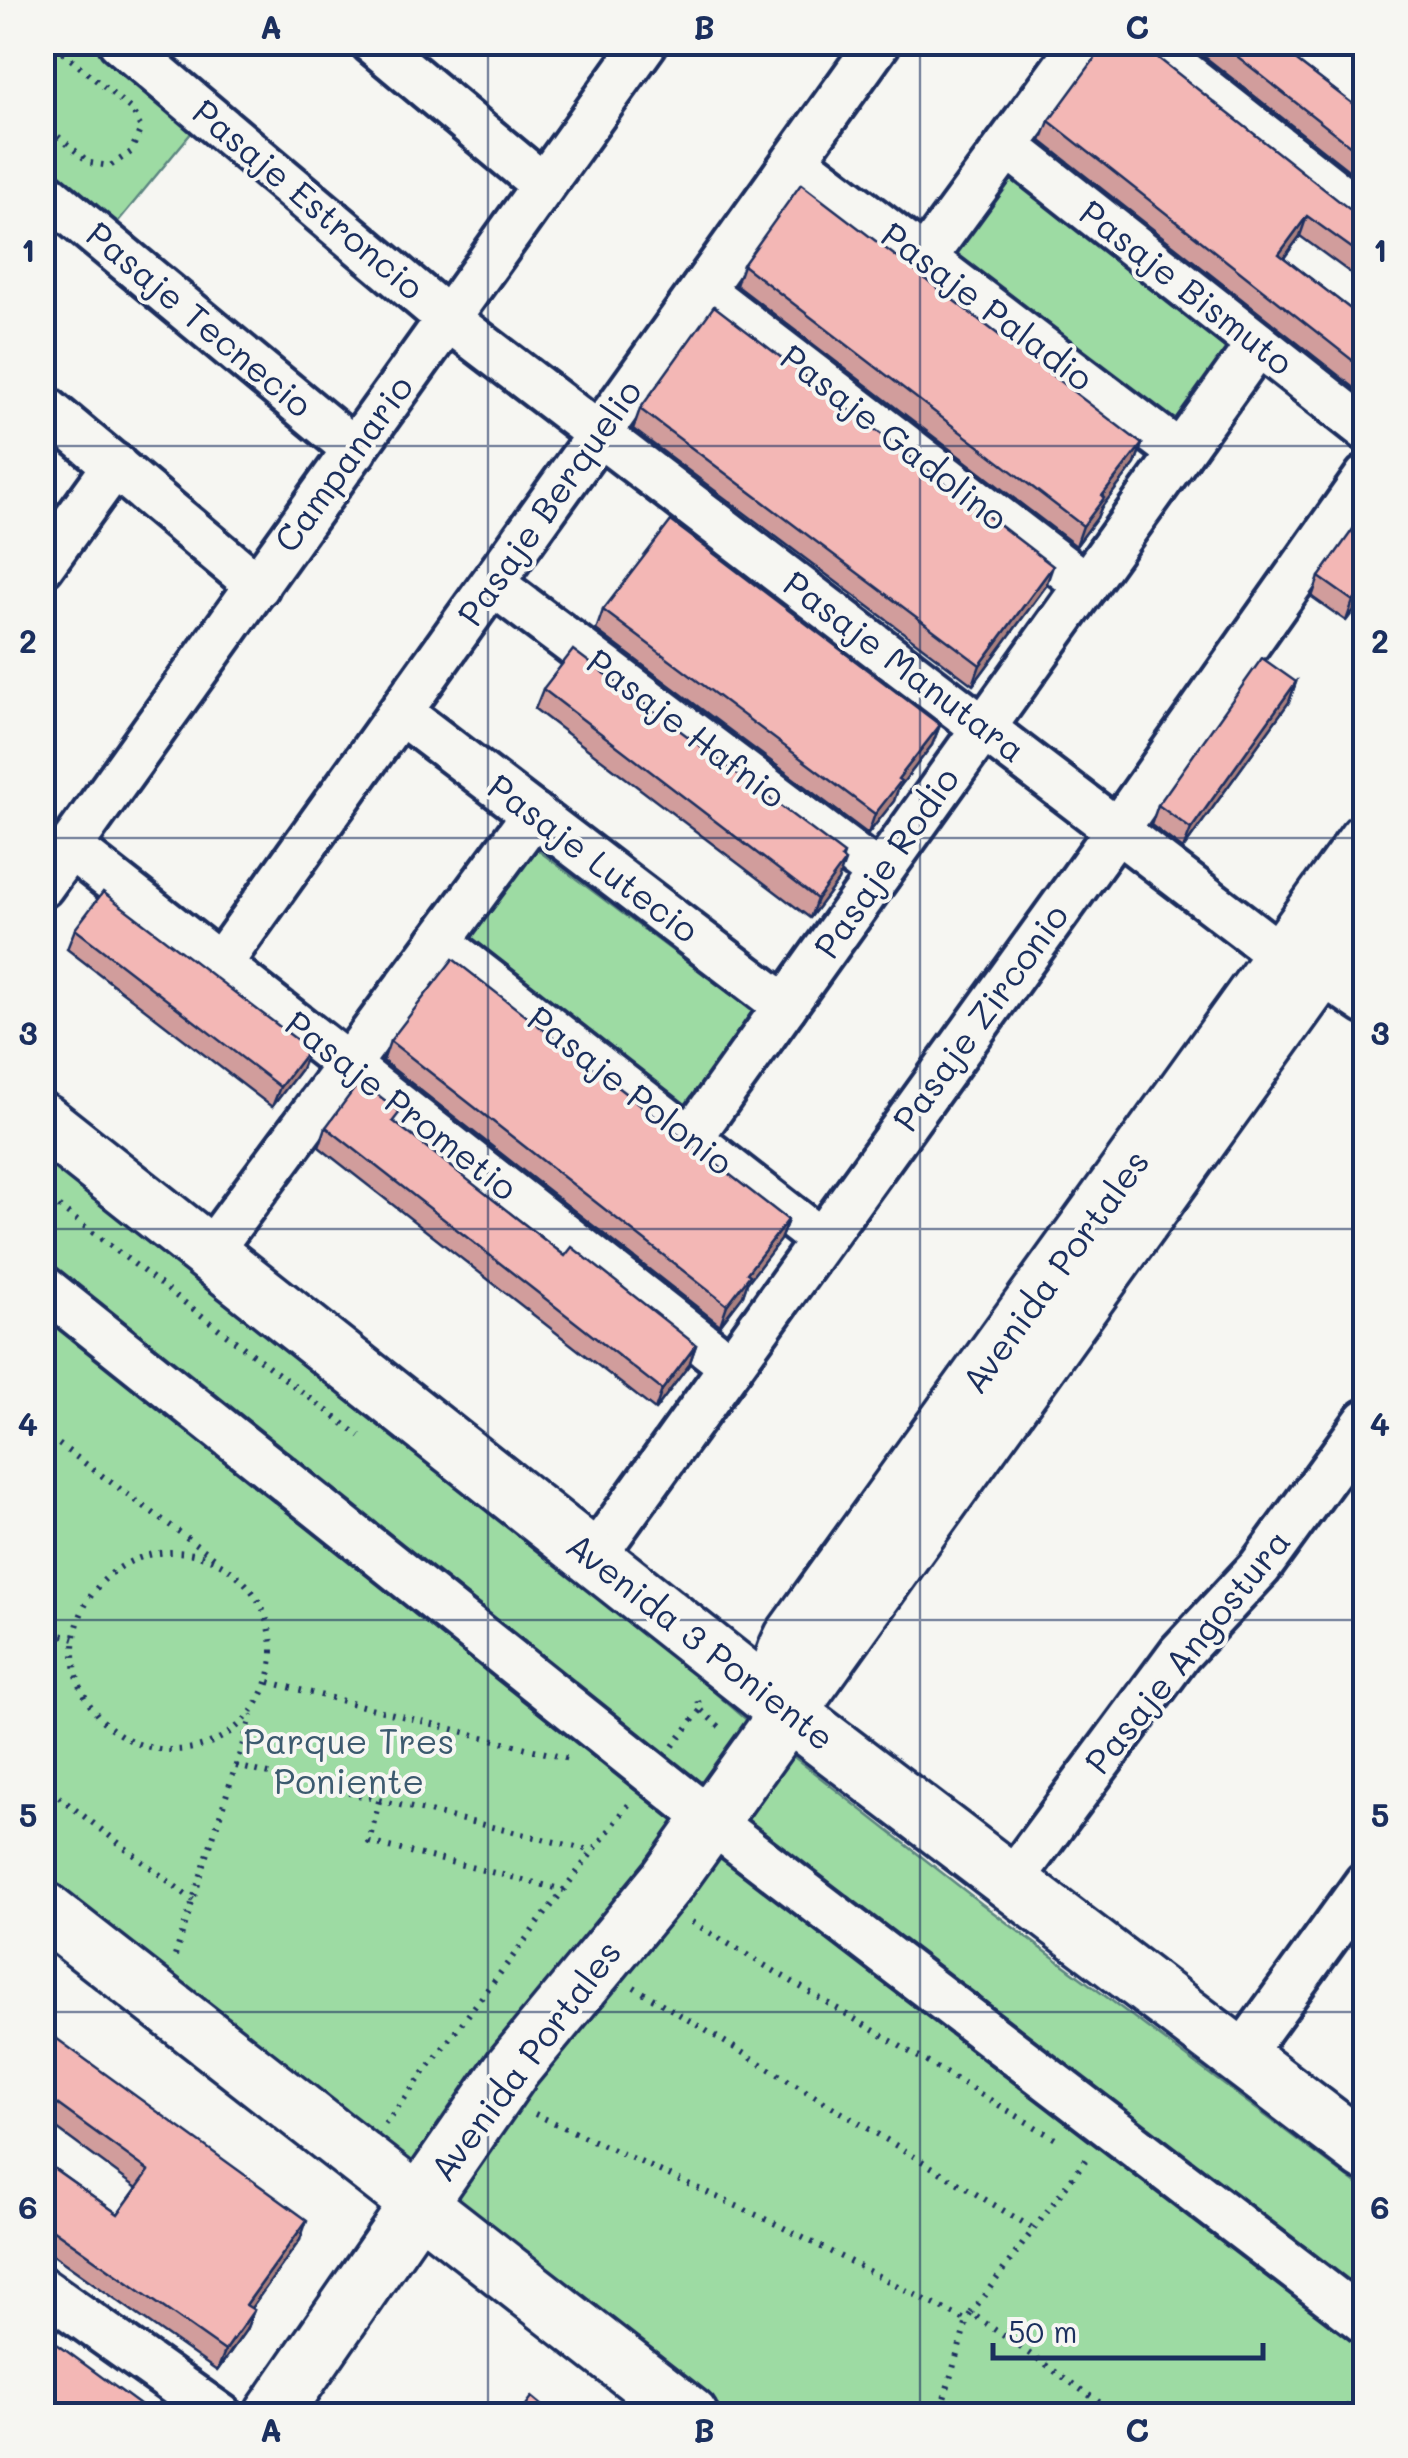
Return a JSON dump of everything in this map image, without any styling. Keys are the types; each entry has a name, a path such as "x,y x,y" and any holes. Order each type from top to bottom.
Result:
{"main road":[{"name":"Avenida Portales","path":"272,2416 545,2026 668,1880 790,1714 780,1680 781,1662 792,1638 1301,964 1366,841"},
{"name":"Avenida Portales","path":"1301,964 1366,907"},
{"name":"Avenida 3 Poniente","path":"42,1121 790,1714 1366,2153"},
{"path":"42,1909 690,2416"}],"street":[{"name":"Pasaje Estroncio","path":"120,42 448,320"},
{"name":"Campanario","path":"42,886 646,42"},
{"name":"Pasaje Berquelio","path":"220,964 879,42"},
{"path":"924,259 1083,42"},
{"path":"1146,42 1366,216"},
{"path":"395,50 544,186"},
{"name":"Pasaje Bismuto","path":"1007,146 1366,429"},
{"name":"Pasaje Paladio","path":"795,160 1180,453"},
{"name":"Pasaje Tecnecio","path":"42,190 355,450"},
{"name":"Pasaje Gadolino","path":"702,290 1086,585"},
{"name":"Pasaje Manutara","path":"448,320 1117,830 1301,964 1366,1003"},
{"name":"Pasaje Rodio","path":"690,1138 1258,344"},
{"path":"42,405 258,586"},
{"path":"42,566 115,466"},
{"name":"Pasaje Zirconio","path":"593,1558 1366,477"},
{"name":"Pasaje Hafnio","path":"492,584 880,874"},
{"name":"Pasaje Lutecio","path":"401,712 785,1006"},
{"path":"209,1253 534,814"},
{"name":"Pasaje Prometio","path":"70,847 731,1366"},
{"name":"Pasaje Polonio","path":"438,942 821,1240"},
{"path":"42,1286 1358,2341"},
{"name":"Pasaje Angostura","path":"1010,1883 1180,1653 1260,1568 1366,1421"},
{"path":"1240,2057 1366,1883"},
{"path":"42,2289 220,2416"}],"path":[{"path":"42,123 90,163 110,166 131,152 141,128 132,110 50,42"},
{"path":"42,1432 224,1565 250,1587 266,1615 273,1648 268,1682 253,1712 174,1961"},
{"path":"224,1565 193,1553 159,1552 127,1563 102,1582 83,1609 74,1640 75,1671 87,1701 106,1726 133,1743 164,1751 198,1748 228,1735 253,1712"},
{"path":"42,1629 74,1640"},
{"path":"268,1682 572,1760"},
{"path":"236,1766 593,1850"},
{"path":"42,1784 193,1900"},
{"path":"379,1801 369,1842 564,1890 384,2126"},
{"path":"685,1918 1087,2158"},
{"path":"622,2000 644,1972"},
{"path":"633,1986 1034,2229"},
{"path":"546,2100 534,2114 969,2317 1119,2416"},
{"path":"1026,2110 1102,2170"},
{"path":"939,2416 969,2317 1087,2158"},
{"path":"1344,2416 1366,2372 1358,2341"}],"green space":[{"path":"42,43 96,43 197,126 116,224 43,164"},
{"path":"1010,173 1239,346 1174,432 945,259"},
{"path":"531,845 761,1017 688,1115 457,944"},
{"name":"Parque Tres Poniente","path":"42,1147 591,1586 748,1721 982,1904 1365,2190 1365,2415 715,2415 43,1888"}],"building":[{"path":"1107,42 1138,42 1366,219 1366,246 1360,254 1307,216 1279,254 1366,321 1366,371 1049,121"},
{"path":"1219,42 1272,42 1366,114 1366,158"},
{"path":"801,184 1142,444 1083,526 743,265"},
{"path":"714,306 1053,566 980,665 640,409"},
{"path":"1366,511 1366,585 1353,601 1319,577"},
{"path":"671,521 940,725 875,814 603,610"},
{"path":"573,650 844,854 841,858 845,861 817,899 543,689"},
{"path":"1262,658 1296,682 1191,829 1158,805"},
{"path":"103,892 309,1049 280,1087 75,929"},
{"path":"453,959 788,1220 727,1305 390,1041"},
{"path":"360,1081 400,1112 393,1121 565,1256 572,1247 696,1345 662,1390 326,1127"},
{"path":"42,2028 307,2220 246,2305 254,2310 225,2351 42,2222 42,2160 118,2214 149,2171 42,2093"},
{"path":"42,2333 155,2416 42,2416"},
{"path":"532,2397 555,2416 518,2416"}]}
